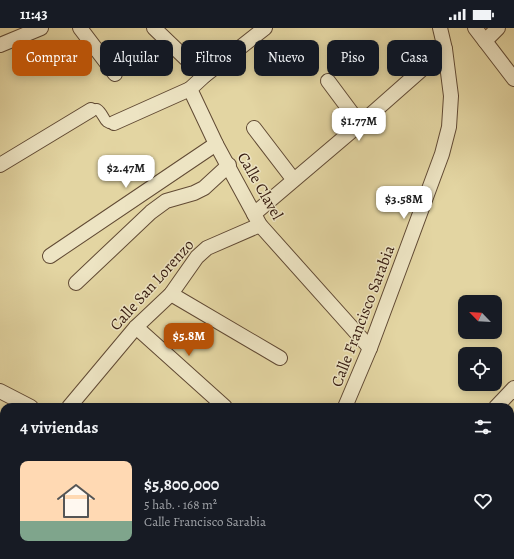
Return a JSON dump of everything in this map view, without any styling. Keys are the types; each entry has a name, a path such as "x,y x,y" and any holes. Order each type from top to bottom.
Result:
{"street":[{"path":"0,45 41,28"},
{"path":"80,28 100,54"},
{"name":"Calle Clavel","path":"154,28 196,83 216,144 257,220 370,348"},
{"path":"0,165 91,110 97,109 102,112 105,122 109,124 114,123 196,83 265,28"},
{"name":"Calle Francisco Sarabia","path":"347,403 370,348 442,154 449,127 451,96 445,49 440,28"},
{"path":"475,28 514,79"},
{"path":"485,41 498,28"},
{"name":"Calle San Lorenzo","path":"72,403 136,327 171,294 197,257 207,248 257,220 293,180 360,124 445,49"},
{"path":"328,81 360,124"},
{"path":"254,128 293,180"},
{"path":"50,256 216,144"},
{"path":"76,283 151,212 166,201 194,193 204,188 228,165"},
{"path":"171,294 280,358"},
{"path":"136,327 221,403"},
{"path":"500,403 514,389"},
{"path":"0,392 23,403"}]}
